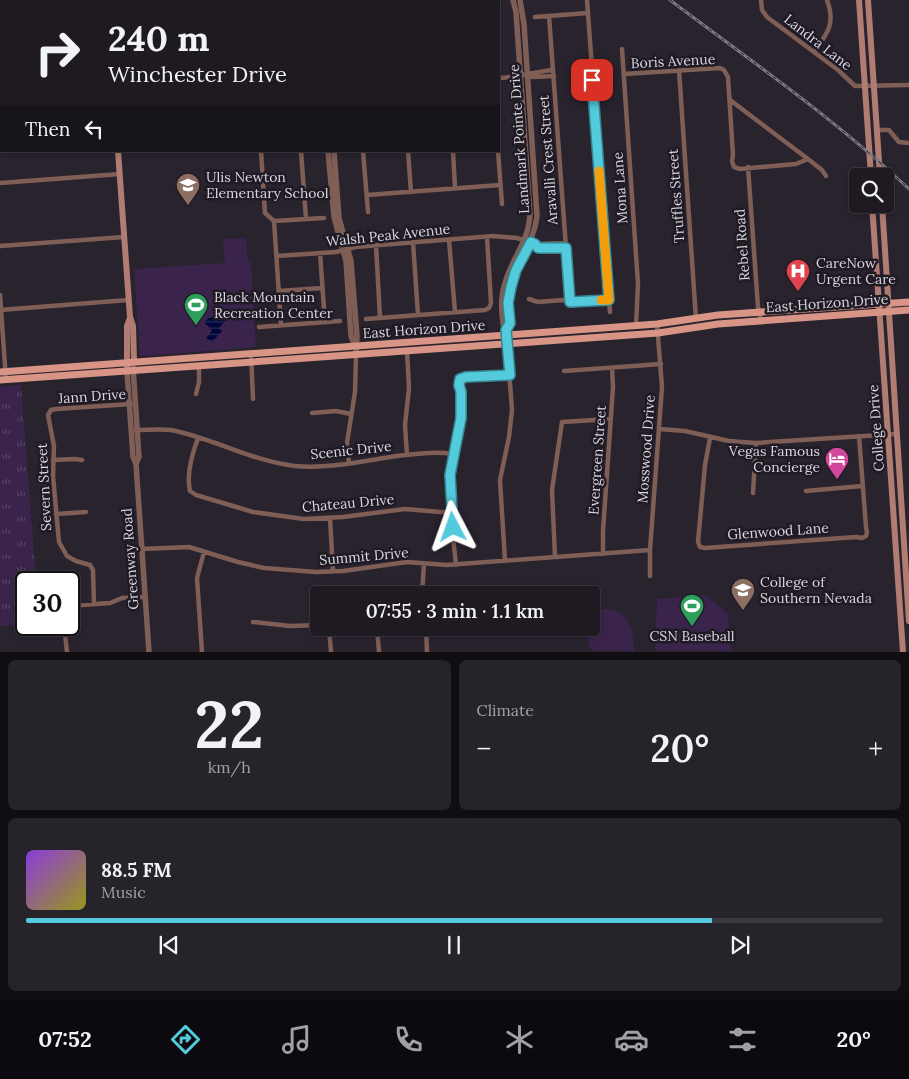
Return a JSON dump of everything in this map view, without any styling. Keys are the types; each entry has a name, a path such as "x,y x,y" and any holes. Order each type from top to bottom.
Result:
{"main road":[{"path":"859,0 870,168"},
{"path":"868,0 879,168"},
{"name":"Greenway Road","path":"118,152 128,300 133,326 129,367"},
{"name":"College Drive","path":"873,213 884,371 892,434 909,621"},
{"name":"College Drive","path":"883,213 894,399 892,434 899,590 904,652"},
{"name":"East Horizon Drive","path":"2,376 129,367 251,353 506,333 636,326 696,320 718,315 909,302"},
{"name":"East Horizon Drive","path":"129,367 199,366 658,333 718,324 909,310"},
{"path":"601,337 610,332 631,330 636,326"},
{"path":"2,376 62,376 71,372 129,367"},
{"path":"884,371 888,373 890,389 894,399"},
{"path":"899,590 907,589"}],"street":[{"name":"Landmark Pointe Drive","path":"507,344 506,333 510,323 508,303 511,287 516,270 536,229 537,207 524,76 513,0"},
{"name":"Landmark Pointe Drive","path":"520,0 524,76"},
{"path":"587,0 610,312"},
{"name":"Landra Lane","path":"761,0 762,10 767,17 855,86 865,87"},
{"path":"814,52 830,28 831,18 827,0"},
{"path":"535,17 588,13"},
{"name":"Aravalli Crest Street","path":"549,16 570,302"},
{"name":"Mona Lane","path":"622,49 638,284 636,326"},
{"name":"Boris Avenue","path":"624,74 715,68 724,70 728,77 730,100"},
{"name":"Truffles Street","path":"679,70 696,320"},
{"path":"500,78 524,76 533,72 553,73"},
{"path":"865,87 909,85"},
{"path":"730,100 822,170 826,176"},
{"path":"730,100 734,155 732,162 734,167 740,169 796,164 808,159"},
{"path":"876,130 889,130 899,142 909,143"},
{"path":"261,152 265,212 274,221 281,325"},
{"path":"301,152 306,219"},
{"path":"328,152 334,217 351,261 356,327 356,383 347,442 349,464"},
{"path":"334,152 339,218 346,249"},
{"path":"363,152 368,212"},
{"path":"408,152 411,192"},
{"path":"453,152 455,188"},
{"path":"498,152 502,204"},
{"name":"Rebel Road","path":"748,167 759,312 762,320"},
{"path":"0,183 120,174"},
{"path":"367,195 500,185"},
{"path":"274,221 324,218"},
{"path":"0,246 124,237"},
{"path":"366,319 485,310 489,308 491,303 487,237"},
{"name":"Walsh Peak Avenue","path":"277,256 320,253 376,245 487,237 505,237 530,242 538,248 545,249 565,245"},
{"path":"449,240 455,312"},
{"path":"413,242 418,315"},
{"path":"376,245 380,318"},
{"path":"320,253 325,322"},
{"path":"279,291 322,288"},
{"path":"0,295 2,376"},
{"path":"529,299 538,302 609,300"},
{"path":"0,310 128,300"},
{"path":"259,327 340,321"},
{"name":"Mosswood Drive","path":"650,576 650,550 662,387 657,324"},
{"path":"505,561 500,480 512,410 507,344"},
{"path":"407,351 409,388 405,425 407,455"},
{"path":"251,353 253,400"},
{"path":"564,371 661,364"},
{"path":"196,394 199,382 199,366"},
{"name":"Greenway Road","path":"129,367 133,457 136,464 149,652"},
{"name":"Evergreen Street","path":"603,554 613,387 612,368"},
{"path":"456,565 450,475 461,418 460,379 466,377 510,375"},
{"name":"Greenway Road","path":"132,404 138,457 136,464"},
{"name":"Jann Drive","path":"51,410 132,404"},
{"name":"Severn Street","path":"51,410 48,415 54,446 57,534 67,556 76,562 90,565 93,570 94,604"},
{"path":"312,413 336,411 351,414"},
{"path":"555,557 552,490 562,422 611,419"},
{"name":"Scenic Drive","path":"136,430 164,430 198,438 256,458 283,464 318,467 433,452 453,454"},
{"path":"659,430 685,431 710,438 756,443 892,434"},
{"name":"Glenwood Lane","path":"710,438 705,465 698,542 700,547 705,548 862,538 866,536 859,436"},
{"name":"Chateau Drive","path":"198,438 190,460 190,491 239,508 268,515 304,519 330,518 397,510 452,512"},
{"path":"753,493 756,443"},
{"path":"53,460 82,460"},
{"path":"806,491 862,486"},
{"path":"56,514 86,512"},
{"path":"330,518 333,571"},
{"name":"Summit Drive","path":"142,549 181,546 264,568 295,572 333,571 399,563 456,565 650,550"},
{"path":"202,652 198,578 204,552"},
{"path":"423,586 424,564"},
{"path":"80,605 110,603 122,598 145,597"},
{"path":"253,622 290,626 310,625"},
{"path":"65,636 67,652"},
{"path":"330,636 331,652"},
{"path":"378,636 379,652"},
{"path":"427,636 428,652"}],"green space":[{"name":"Black Mountain Recreation Center","path":"246,238 248,261 251,261 256,347 140,355 134,269 225,263 223,239"},
{"path":"21,385 35,571 15,571 15,625 0,626 0,387"},
{"name":"CSN Baseball","path":"707,596 728,614 731,651 655,651 657,599"},
{"path":"610,609 617,611 627,619 632,631 634,651 593,651 589,648 588,636 600,636 600,610"}],"shaded area":[{"path":"216,316 226,320 219,328 222,331 212,342 206,338 212,331 204,322"}],"railway":[{"path":"670,0 822,115 881,163 909,189"}],"slow traffic":[{"path":"599,171 609,300 601,300"}],"place":[{"name":"Ulis Newton Elementary School","path":"188,206"},
{"name":"CareNow Urgent Care","path":"798,292"},
{"name":"Black Mountain Recreation Center","path":"196,326"},
{"name":"Vegas Famous Concierge","path":"837,480"},
{"name":"College of Southern Nevada","path":"743,611"},
{"name":"CSN Baseball","path":"692,627"}],"route":[{"path":"453,527 450,475 462,411 460,379 466,377 510,375 506,330 510,323 508,303 516,270 531,242 538,248 566,248 570,302 609,300 592,80"}]}
